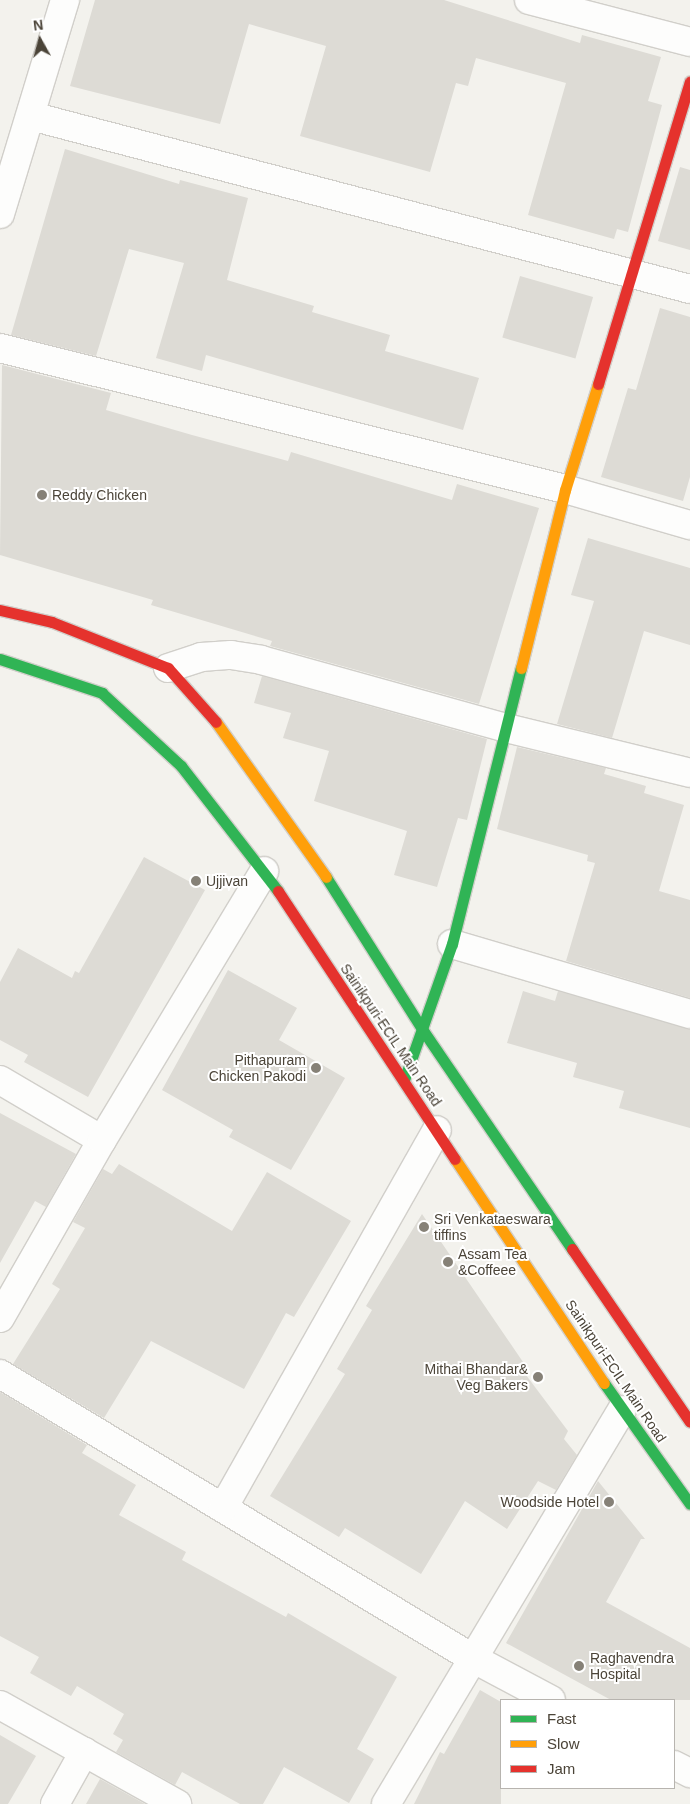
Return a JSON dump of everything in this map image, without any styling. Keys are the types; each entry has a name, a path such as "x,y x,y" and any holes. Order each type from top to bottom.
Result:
{"main road":[{"path":"404,1080 424,1032 452,944 565,489 690,82"},
{"name":"Sainikpuri-ECIL Main Road","path":"0,610 52,622 168,668 205,706 353,915 424,1032 689,1419"},
{"name":"Sainikpuri-ECIL Main Road","path":"0,659 102,693 181,766 264,871 622,1410 690,1504"}],"street":[{"path":"0,214 65,0"},
{"path":"529,0 690,42"},
{"path":"30,116 629,276 690,288"},
{"path":"0,348 565,489 690,524"},
{"path":"168,668 201,657 231,655 506,728 690,772"},
{"path":"0,1318 102,1140 264,871"},
{"path":"452,944 690,1014"},
{"path":"0,1080 102,1140"},
{"path":"223,1508 437,1130"},
{"path":"0,1374 474,1660 549,1699"},
{"path":"386,1804 622,1410"},
{"path":"0,1705 176,1804"},
{"path":"55,1804 84,1752"},
{"path":"675,1766 690,1773"}],"building":[{"path":"95,0 444,0 580,43 582,35 661,57 648,101 662,105 628,232 617,229 614,239 528,215 566,83 476,58 468,86 456,83 430,172 300,136 326,46 249,24 220,124 70,86"},
{"path":"65,149 179,184 180,180 248,198 227,280 314,306 312,312 390,335 385,351 479,378 463,430 206,355 202,371 156,358 184,263 129,249 96,356 11,335"},
{"path":"680,167 690,170 690,250 658,241"},
{"path":"520,276 593,297 575,358 502,338"},
{"path":"660,308 690,317 690,477 683,501 601,477 628,388 636,390"},
{"path":"2,365 111,393 106,410 288,461 291,452 452,500 457,484 539,508 479,704 270,646 272,641 151,605 153,600 0,555"},
{"path":"588,538 690,568 690,645 644,631 612,738 557,724 594,601 571,595"},
{"path":"262,676 487,739 467,820 458,818 437,887 394,875 407,831 314,801 329,751 283,738 291,713 254,703"},
{"path":"517,747 606,768 604,774 646,786 644,793 684,805 659,891 690,900 690,998 566,961 595,863 587,861 588,855 497,829"},
{"path":"144,857 205,890 88,1097 24,1062 28,1055 0,1040 0,982 18,948 72,978 75,971 79,973"},
{"path":"228,970 297,1008 279,1040 345,1078 291,1170 229,1137 233,1130 162,1090"},
{"path":"523,991 555,1001 558,991 690,1029 690,1128 619,1108 624,1091 573,1077 577,1063 507,1043"},
{"path":"0,1113 76,1154 46,1207 35,1201 0,1263"},
{"path":"119,1164 232,1231 267,1172 351,1221 294,1317 286,1313 244,1389 151,1341 104,1418 13,1364 60,1289 52,1284 85,1228 73,1222 103,1169 112,1174"},
{"path":"422,1214 523,1362 520,1367 568,1431 564,1439 577,1455 556,1490 538,1481 507,1529 465,1501 421,1574 345,1528 339,1537 270,1496 345,1374 337,1369 372,1310 366,1306"},
{"path":"0,1392 87,1445 82,1453 136,1485 119,1515 186,1552 182,1560 286,1617 288,1613 397,1677 357,1749 374,1759 349,1803 284,1767 263,1804 240,1804 182,1772 175,1785 116,1752 123,1740 113,1734 124,1714 77,1686 71,1696 30,1673 39,1657 0,1636"},
{"path":"598,1481 645,1539 641,1539 606,1602 690,1648 690,1700 609,1699 506,1643"},
{"path":"480,1690 500,1701 501,1804 414,1804 440,1752 444,1754"},
{"path":"0,1735 36,1756 8,1804 0,1804"},
{"path":"100,1779 145,1804 86,1804"}],"traffic: fast":[{"path":"0,659 102,693 181,766 278,891"},
{"path":"404,1080 452,944 521,668"},
{"path":"326,877 424,1032 572,1249"},
{"path":"604,1383 690,1504"}],"traffic: slow":[{"path":"521,668 565,490 598,384"},
{"path":"216,722 326,877"},
{"path":"455,1159 604,1383"}],"traffic: jam":[{"path":"598,384 690,82"},
{"path":"0,610 52,622 168,668 216,722"},
{"path":"278,891 455,1159"},
{"path":"572,1249 690,1422"}],"place":[{"name":"Reddy Chicken","path":"42,495"},
{"name":"Ujjivan","path":"196,881"},
{"name":"Pithapuram Chicken Pakodi","path":"316,1068"},
{"name":"Sri Venkataeswara tiffins","path":"424,1227"},
{"name":"Assam Tea &Coffeee","path":"448,1262"},
{"name":"Mithai Bhandar& Veg Bakers","path":"538,1377"},
{"name":"Woodside Hotel","path":"609,1502"},
{"name":"Raghavendra Hospital","path":"579,1666"}]}
